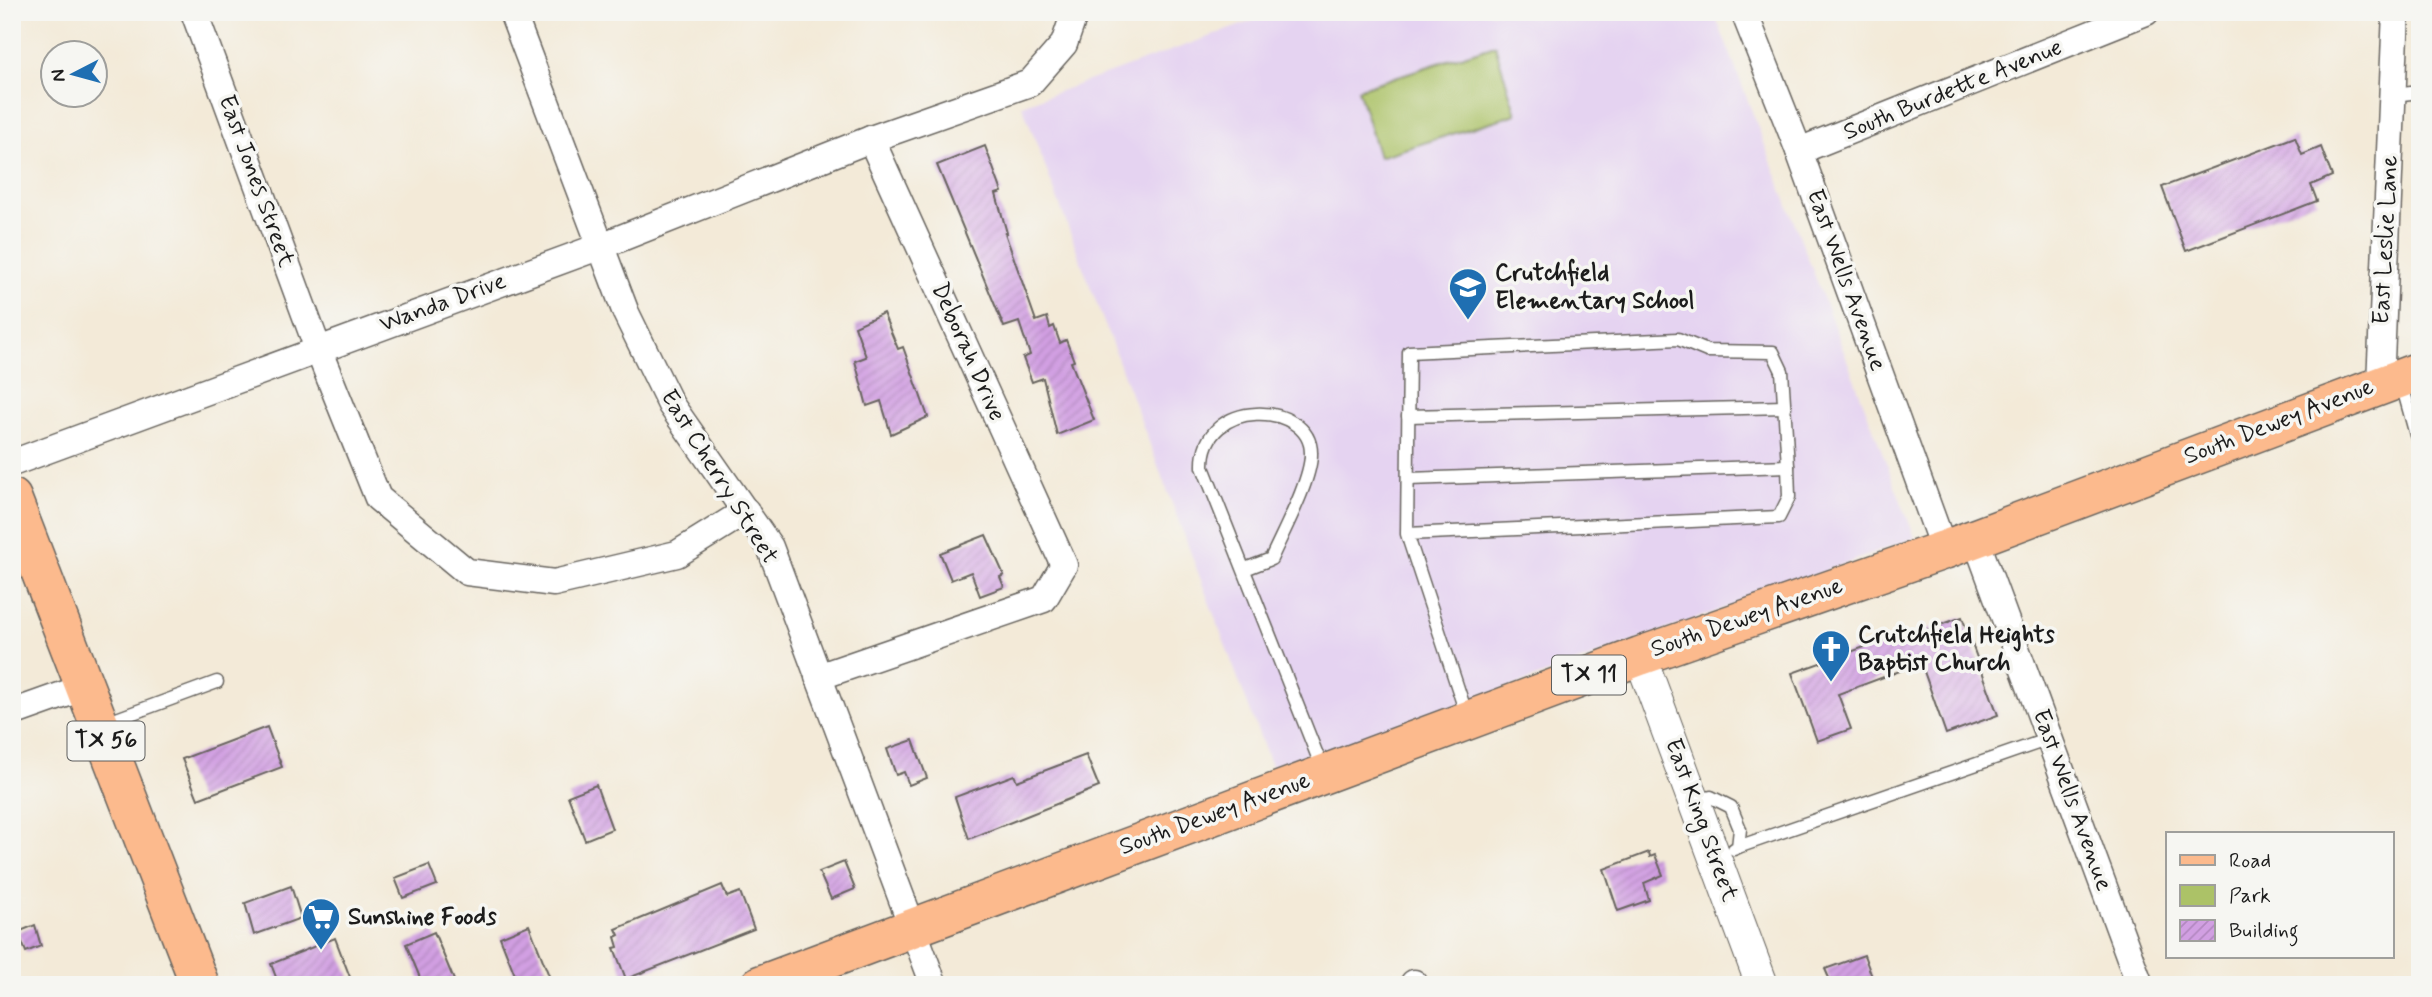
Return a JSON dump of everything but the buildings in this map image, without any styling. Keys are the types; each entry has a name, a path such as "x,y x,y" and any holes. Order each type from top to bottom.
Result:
{"main road":[{"name":"South Dewey Avenue","path":"760,985 1640,656 1959,543 2400,377"},
{"name":"TX 56","path":"16,517 200,985"}],"street":[{"name":"East Jones Street","path":"194,12 318,349 378,498 467,572 554,583 677,554 746,511"},
{"name":"East Cherry Street","path":"512,12 626,313 671,405 770,547 934,985"},
{"name":"Wanda Drive","path":"12,463 601,246 872,139 1030,83 1064,44 1075,12"},
{"name":"East Wells Avenue","path":"1744,12 1959,543 2049,739 2140,985"},
{"name":"South Burdette Avenue","path":"1799,151 2146,12"},
{"name":"East Leslie Lane","path":"2396,12 2393,95 2400,377"},
{"name":"Deborah Drive","path":"818,677 1044,599 1064,565 872,139"},
{"name":"East King Street","path":"1640,656 1694,802 1726,853 1762,985"},
{"path":"12,713 85,687"}],"lane":[{"path":"2393,95 2420,92"},
{"path":"1408,534 1779,517 1789,497 1782,370 1773,352 1707,351 1678,339 1409,352 1408,534 1468,720"},
{"path":"2400,377 2416,435 2420,435"},
{"path":"1408,416 1786,407"},
{"path":"1245,569 1271,559 1310,469 1312,451 1304,431 1291,420 1277,415 1233,418 1209,435 1203,451 1203,467 1324,774"},
{"path":"1408,479 1788,466"},
{"path":"99,725 217,682"},
{"path":"1726,853 2049,739"}],"shaded area":[{"name":"Crutchfield Elementary School","path":"1277,12 1714,12 1915,538 1274,774 1022,105"}],"green space":[{"path":"1495,45 1516,114 1379,157 1358,89"}],"place":[{"name":"Crutchfield Elementary School","path":"1468,321"},
{"name":"Crutchfield Heights Baptist Church","path":"1831,683"},
{"name":"Sunshine Foods","path":"321,951"}]}
